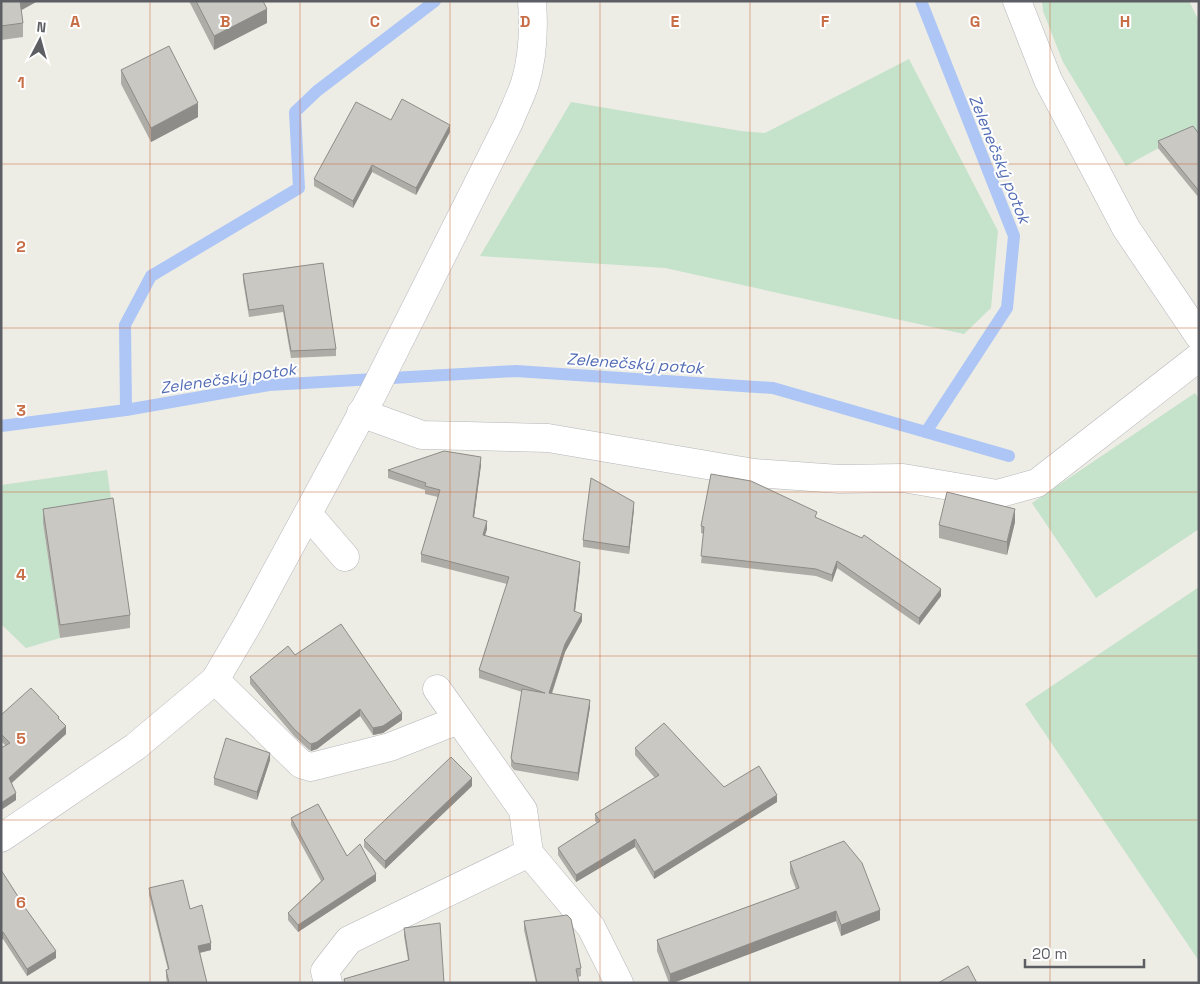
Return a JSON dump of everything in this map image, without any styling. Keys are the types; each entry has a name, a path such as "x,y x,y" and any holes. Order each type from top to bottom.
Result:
{"street":[{"path":"1,838 135,748 215,680 254,614 367,403 509,122 525,83 532,49 532,1"},
{"path":"1017,1 1048,80 1126,228 1199,336"},
{"path":"367,403 422,435 548,438 754,473 839,479 903,478 997,494 1037,483 1199,356"},
{"path":"308,514 345,557"},
{"path":"215,680 301,764 311,767 390,747 458,720"},
{"path":"437,689 522,810 529,853 591,927 620,983"},
{"path":"328,983 325,971 349,940 529,853"}],"green space":[{"path":"1042,1 1189,1 1199,21 1199,136 1189,134 1126,166 1063,62 1043,11"},
{"path":"909,59 998,231 991,308 964,334 665,268 480,256 571,102 741,131 765,133"},
{"path":"1195,393 1199,399 1199,529 1096,598 1032,503"},
{"path":"107,470 113,512 43,523 60,638 26,648 1,626 1,485"},
{"path":"1199,587 1199,961 1025,704"}],"building":[{"path":"1,1 20,1 23,23 1,26"},
{"path":"196,1 263,1 267,9 214,36"},
{"path":"169,46 198,103 151,128 121,70"},
{"path":"402,99 450,125 416,188 372,165 353,201 314,179 356,102 391,120"},
{"path":"1193,126 1199,134 1199,191 1158,141"},
{"path":"323,263 336,349 291,351 283,305 249,310 243,274"},
{"path":"444,451 481,457 473,517 487,521 483,535 580,562 574,611 582,614 565,644 549,693 590,700 578,773 514,763 511,758 522,689 545,693 479,670 509,577 421,554 440,490 425,486 426,483 388,470"},
{"path":"711,474 751,481 817,512 815,517 862,538 864,535 941,589 919,618 837,561 832,575 816,569 701,556 704,527 701,526"},
{"path":"591,478 634,502 629,547 583,540"},
{"path":"947,492 1015,509 1007,542 939,525"},
{"path":"113,498 130,615 60,625 43,509"},
{"path":"341,624 402,713 383,726 373,728 360,709 317,742 311,744 294,729 250,677 288,646 295,655"},
{"path":"31,688 66,726 9,778 16,793 1,803 1,748 10,743 1,734 1,715"},
{"path":"664,723 724,787 759,766 777,795 654,872 635,839 576,875 558,848 600,821 595,814 659,775 635,748"},
{"path":"226,738 270,753 257,792 214,778"},
{"path":"451,757 472,778 385,861 364,840"},
{"path":"318,804 347,856 360,844 376,874 298,925 288,913 324,879 291,818"},
{"path":"844,841 862,863 880,910 841,925 836,911 670,974 657,940 799,888 790,862"},
{"path":"1,870 56,951 27,969 3,932 1,933"},
{"path":"183,880 190,909 202,905 211,943 198,946 207,983 169,983 166,970 169,969 149,888"},
{"path":"567,915 571,919 581,968 576,969 579,983 537,983 524,921"},
{"path":"440,923 444,983 345,983 344,979 409,960 404,928"},
{"path":"968,966 977,983 938,983"}],"waterway":[{"name":"Zelenečský potok","path":"435,1 317,91 295,112 299,188 151,276 125,325 126,410 269,385 516,371 773,388 1009,456"},
{"name":"Zelenečský potok","path":"921,1 1014,236 1007,308 926,432"},
{"path":"1,426 126,410"}]}
